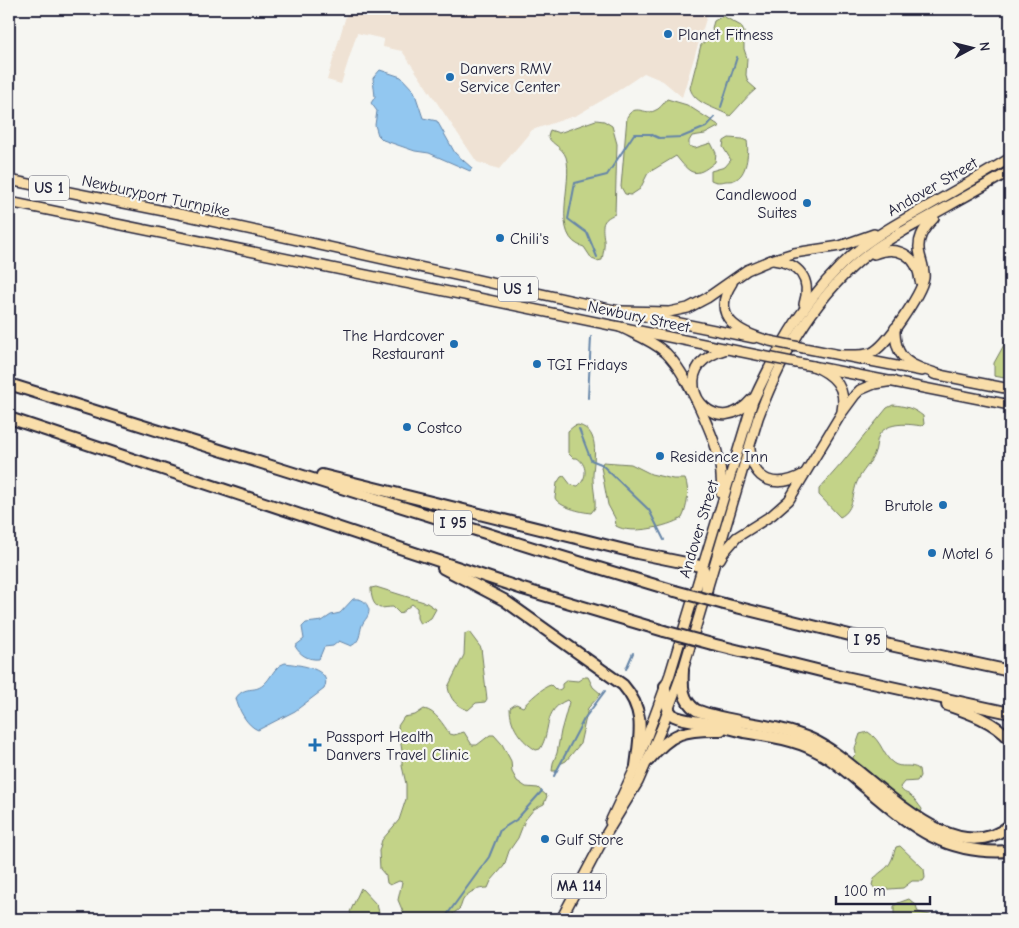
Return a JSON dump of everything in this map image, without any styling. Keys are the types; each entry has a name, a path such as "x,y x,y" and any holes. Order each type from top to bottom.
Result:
{"highway":[{"name":"I 95","path":"9,384 675,591 890,645 1010,671"},
{"name":"I 95","path":"9,418 523,589 664,631 898,690 1010,713"},
{"path":"231,453 637,553 702,567 706,577 706,594"},
{"path":"414,552 504,600 624,685 634,699 639,716 640,736 636,766"},
{"path":"683,670 683,691 690,706 696,710 790,731 818,742 840,755 915,816 935,829 956,837 977,838 999,833 1010,825"},
{"path":"665,686 668,710 679,718 783,739 814,750 843,769 910,824 934,838 948,844 974,850 1010,851"},
{"path":"898,690 985,720 1000,729 1010,739"},
{"path":"648,761 662,744 682,732 690,730 741,731"}],"main road":[{"name":"Andover Street","path":"605,836 615,808 636,766 665,686 748,415 760,386 801,312 844,262 864,245 1010,158"},
{"name":"Andover Street","path":"561,919 648,761 683,670 750,441 768,391 799,334 830,290 860,261 881,245 1010,171"},
{"name":"Newburyport Turnpike","path":"9,180 267,233"},
{"name":"Newbury Street","path":"9,202 1010,405"},
{"path":"840,355 856,355 878,349 895,328 921,287 924,275 919,249 920,236 927,225 944,208"},
{"path":"621,311 669,312 688,308 707,298 735,278 771,260 794,252 840,246 891,228"},
{"name":"Newbury Street","path":"267,233 621,311 1010,389"},
{"path":"860,261 890,249 904,253 915,264 921,287"},
{"path":"771,260 788,263 800,271 807,286 807,294 801,312"},
{"path":"735,278 725,300 726,316 730,322 744,332 770,341"},
{"path":"620,327 659,347 674,362 686,380 712,435 720,459 721,489 717,518"},
{"path":"895,328 896,344 901,356 916,366 941,375"},
{"path":"727,349 707,358 700,364 696,373 695,389 705,407 719,415 735,413 746,405 760,386"},
{"path":"813,366 828,373 838,383 843,396 841,414"},
{"path":"712,575 731,542 784,505 794,493 841,414 860,390 874,384 893,381"},
{"path":"750,441 752,461 755,468 765,478 780,483 793,480 804,474"}],"shaded area":[{"path":"348,9 709,9 682,97 663,81 644,73 577,115 532,130 499,169 477,162 402,51 383,47 384,39 357,33 341,84 327,80"}],"green space":[{"path":"723,16 741,26 744,32 744,49 747,58 746,75 748,82 756,89 730,116 701,102 692,93 690,88 701,45 707,40 711,41 714,38 712,28 714,21"},
{"path":"667,99 687,105 720,126 705,134 692,136 689,141 689,146 695,148 711,143 716,153 715,162 702,171 693,172 685,167 676,156 648,173 640,189 631,195 625,194 621,187 627,117 630,113 637,110 651,112 656,110"},
{"path":"596,120 604,121 612,126 617,144 615,214 605,221 602,260 597,261 592,259 584,247 574,242 568,233 565,221 568,168 566,157 548,137 550,130 559,133"},
{"path":"729,138 747,141 746,164 738,178 719,182 713,181 711,180 711,171 725,167 731,160 723,147 724,141"},
{"path":"1010,334 1010,379 994,376 994,363"},
{"path":"893,405 916,411 923,416 924,424 922,426 893,425 879,435 873,457 856,484 851,505 845,514 840,517 819,495 819,489 887,408"},
{"path":"578,425 586,428 591,434 593,441 595,508 591,513 561,504 555,498 557,483 561,477 564,476 571,485 578,486 585,475 583,464 568,453 568,431"},
{"path":"603,462 631,464 651,474 673,479 685,479 687,483 687,499 682,518 649,529 631,530 616,526 615,518 608,505 601,467"},
{"path":"376,587 427,603 436,609 431,618 420,624 417,618 417,608 412,604 400,614 393,607 377,607 371,590 371,588"},
{"path":"469,632 481,648 487,699 485,702 476,703 468,710 454,702 448,687 464,655 465,634"},
{"path":"588,677 593,687 601,694 588,708 580,744 566,761 560,764 556,771 552,771 569,702 567,700 559,704 554,710 544,742 540,749 536,750 521,738 517,732 512,721 510,708 516,704 523,707 536,694 548,686 551,685 556,690 559,690 567,680 578,681"},
{"path":"424,709 436,715 450,734 454,735 464,732 472,745 477,745 490,735 494,735 502,744 511,761 512,772 517,781 526,787 538,788 547,796 544,804 534,809 525,820 518,838 509,851 504,866 491,881 488,888 477,889 468,894 460,908 448,919 406,919 398,900 402,882 399,881 390,885 380,869 379,851 382,840 399,820 406,799 406,784 402,766 398,726 404,717 415,715"},
{"path":"868,732 893,763 899,766 912,766 919,769 920,776 917,781 904,782 900,787 922,809 921,813 904,802 862,766 853,763 853,757 856,754 855,748 860,734"},
{"path":"900,846 924,869 925,878 923,881 912,881 903,888 876,890 872,885 873,881 888,866 896,847"},
{"path":"361,888 377,905 381,919 353,919 350,912"},
{"path":"909,899 916,905 918,912 934,916 938,919 894,919 894,906"}],"water":[{"path":"380,70 401,77 414,91 423,118 437,121 455,153 472,168 470,171 429,153 415,151 383,140 378,135 375,125 377,111 371,103 375,97 373,78"},
{"path":"353,599 364,601 369,610 357,642 351,646 339,641 333,646 324,647 319,659 308,658 299,652 295,646 304,639 302,627 306,623 322,621 331,615 340,613"},
{"path":"285,663 320,672 326,682 324,689 295,711 258,730 250,725 244,717 236,698 246,690 256,689 263,685 278,667"}],"waterway":[{"path":"721,107 737,57"},
{"path":"597,257 587,233 568,219 575,183 607,175 634,134 650,134 659,138 682,137 706,127 715,117"},
{"path":"588,398 591,337"},
{"path":"579,429 591,460 601,464 649,510 664,540"},
{"path":"626,669 633,653"},
{"path":"554,776 584,719 605,691"},
{"path":"444,919 489,857 500,830 516,820 542,791"},
{"path":"937,912 941,919"}],"place":[{"name":"Planet Fitness","path":"668,34"},
{"name":"Danvers RMV Service Center","path":"450,77"},
{"name":"Candlewood Suites","path":"807,203"},
{"name":"Chili's","path":"500,238"},
{"name":"The Hardcover Restaurant","path":"454,344"},
{"name":"TGI Fridays","path":"537,364"},
{"name":"Costco","path":"407,427"},
{"name":"Residence Inn","path":"660,456"},
{"name":"Brutole","path":"943,505"},
{"name":"Motel 6","path":"932,553"},
{"name":"Passport Health Danvers Travel Clinic","path":"315,745"},
{"name":"Gulf Store","path":"545,839"}]}
